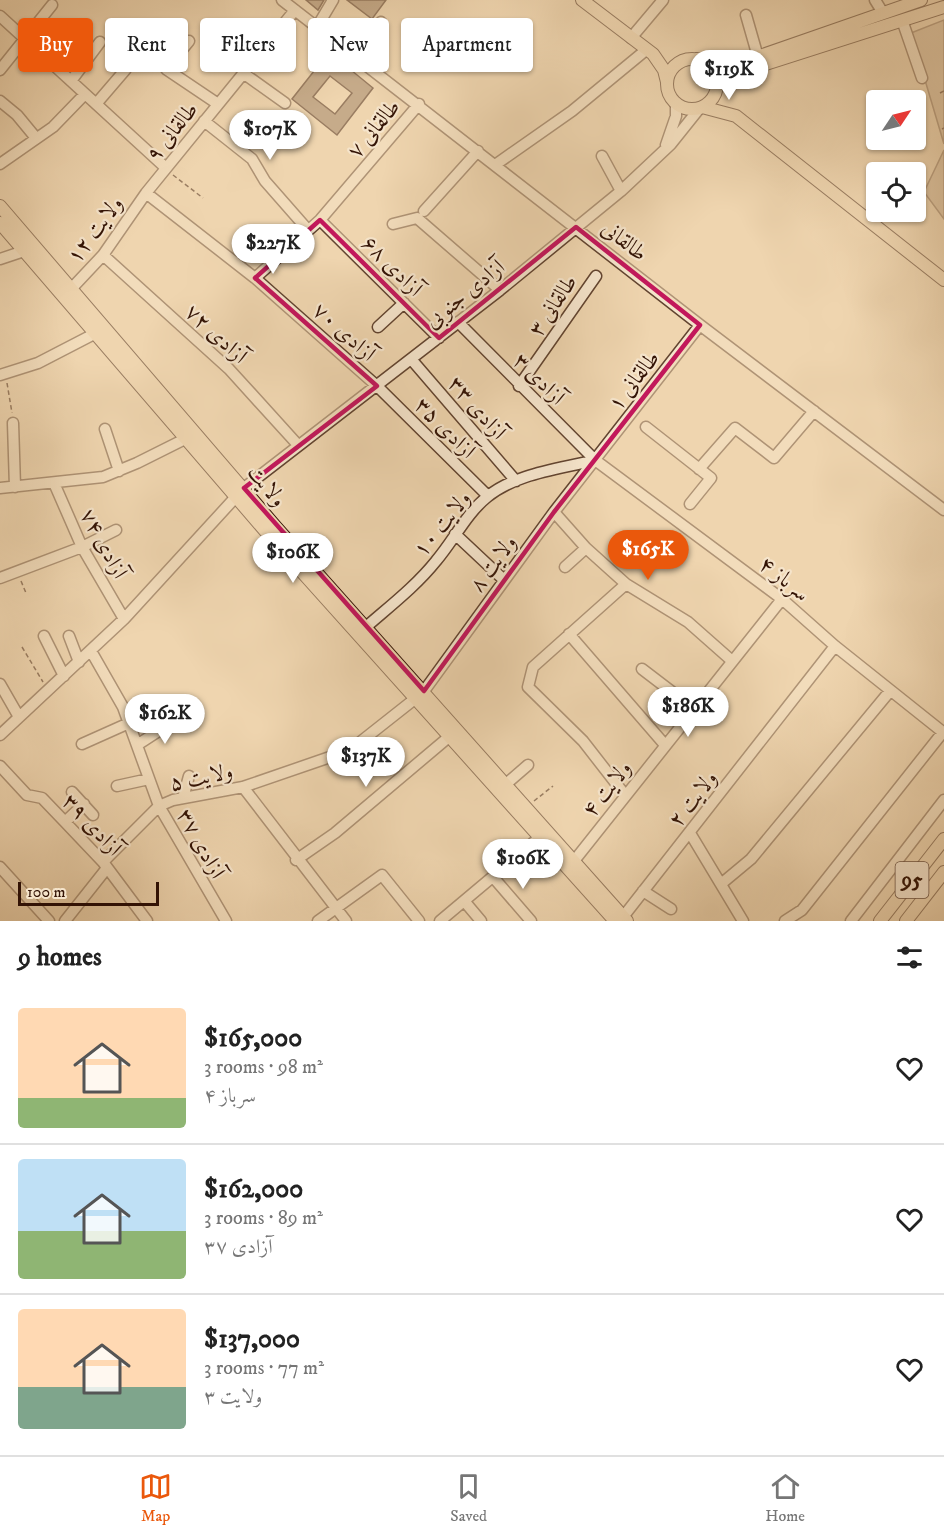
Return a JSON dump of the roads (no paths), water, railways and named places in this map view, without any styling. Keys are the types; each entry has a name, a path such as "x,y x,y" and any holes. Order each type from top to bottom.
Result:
{"main road":[{"path":"650,52 717,66 734,65 921,0"},
{"path":"587,1 650,52 664,70 667,90 676,104 684,108 701,108 736,116"},
{"path":"701,108 717,90 744,70 944,7"},
{"path":"667,82 674,67 692,59 710,66 717,79 717,90 724,105 736,116 944,280"},
{"name":"ولایت","path":"0,206 72,288 241,493 420,694 506,784 574,861 621,920"},
{"name":"ولایت","path":"0,223 187,438 366,627 420,694 450,736 540,837 621,920"},
{"name":"95","path":"880,921 944,839"},
{"name":"95","path":"906,921 944,872"}],"street":[{"name":"طالقانی","path":"282,0 308,20"},
{"path":"322,18 333,0"},
{"path":"631,38 663,0"},
{"path":"875,0 882,13"},
{"path":"41,18 52,5"},
{"name":"طالقانی ۹","path":"146,193 295,10"},
{"path":"746,15 758,57"},
{"path":"0,16 18,32"},
{"path":"902,20 922,78"},
{"path":"189,41 166,69 218,104"},
{"path":"71,81 100,42"},
{"path":"0,70 18,46"},
{"path":"495,165 650,52"},
{"path":"61,72 166,168"},
{"path":"96,104 123,72"},
{"name":"طالقانی","path":"377,72 700,325 944,510"},
{"path":"243,73 285,103"},
{"path":"0,164 53,127 85,94"},
{"path":"0,101 17,115 36,138"},
{"name":"طالقانی ۷","path":"255,278 320,220 419,104"},
{"name":"آزادی جنوبی","path":"0,735 124,619 241,493 298,445 500,290 621,191 664,151 672,132 676,104"},
{"path":"664,151 701,108"},
{"path":"204,121 252,159 265,181 308,230"},
{"path":"424,211 477,151"},
{"path":"602,156 621,191"},
{"name":"ولایت ۱۲","path":"72,288 103,255 146,193"},
{"name":"آزادی ۷۰","path":"146,193 255,278 377,386"},
{"path":"393,224 417,218 500,290"},
{"name":"آزادی ۶۸","path":"320,220 439,338"},
{"path":"0,259 24,250"},
{"name":"آزادی ۷۲","path":"103,255 229,369 298,445"},
{"name":"طالقانی ۳","path":"519,387 596,276"},
{"path":"378,327 404,303"},
{"name":"آزادی ۳","path":"458,322 519,387 596,460"},
{"name":"طالقانی ۱","path":"596,460 700,325"},
{"path":"2,374 38,363 96,333"},
{"name":"آزادی ۳۳","path":"411,359 516,480"},
{"name":"آزادی ۳۵","path":"377,386 488,496"},
{"path":"699,469 735,428 774,458 814,411"},
{"path":"12,423 15,488"},
{"path":"646,427 711,478 690,504"},
{"path":"105,429 119,471"},
{"path":"0,488 103,477 187,438"},
{"name":"ولایت ۱۰","path":"366,627 403,596 436,562 455,534 488,496 516,480 596,460"},
{"name":"ولایت ۸","path":"420,694 554,512 596,460"},
{"name":"سرباز ۴","path":"596,460 782,599 835,646 943,732"},
{"name":"آزادی ۷۴","path":"54,483 82,547 124,619"},
{"path":"554,512 586,548 626,584 688,622 731,660"},
{"path":"0,578 82,547 116,530"},
{"path":"455,534 504,580"},
{"path":"565,567 586,548"},
{"path":"625,795 583,741 528,687 533,667 626,584"},
{"name":"ولایت ۴","path":"574,861 731,660 782,599"},
{"path":"569,634 665,745"},
{"path":"44,636 64,676"},
{"path":"69,636 79,662"},
{"name":"ولایت ۲","path":"621,920 835,646"},
{"name":"آزادی ۳۷","path":"91,651 123,707 159,806 226,921"},
{"path":"642,669 693,708"},
{"path":"0,684 19,717"},
{"path":"721,884 751,859 890,691"},
{"name":"ولایت ۵","path":"65,921 105,865 159,806 183,798 243,787 350,747 384,725 420,694"},
{"path":"137,745 177,719"},
{"path":"82,744 129,723"},
{"path":"785,921 802,910 943,732"},
{"path":"296,860 336,833 450,736"},
{"path":"506,784 528,765"},
{"name":"آزادی ۳۹","path":"0,766 27,795 42,798 105,865 147,921"},
{"path":"183,798 189,776"},
{"path":"117,786 149,779"},
{"path":"243,787 296,860 346,921"},
{"path":"72,792 93,815"},
{"path":"851,921 944,800"},
{"path":"64,822 84,804"},
{"path":"690,833 743,921"},
{"path":"440,921 540,837"},
{"path":"0,867 4,879 49,921"},
{"path":"318,921 382,875 420,921"},
{"path":"493,877 531,921"},
{"path":"643,891 671,909"},
{"path":"465,902 481,921"}]}
